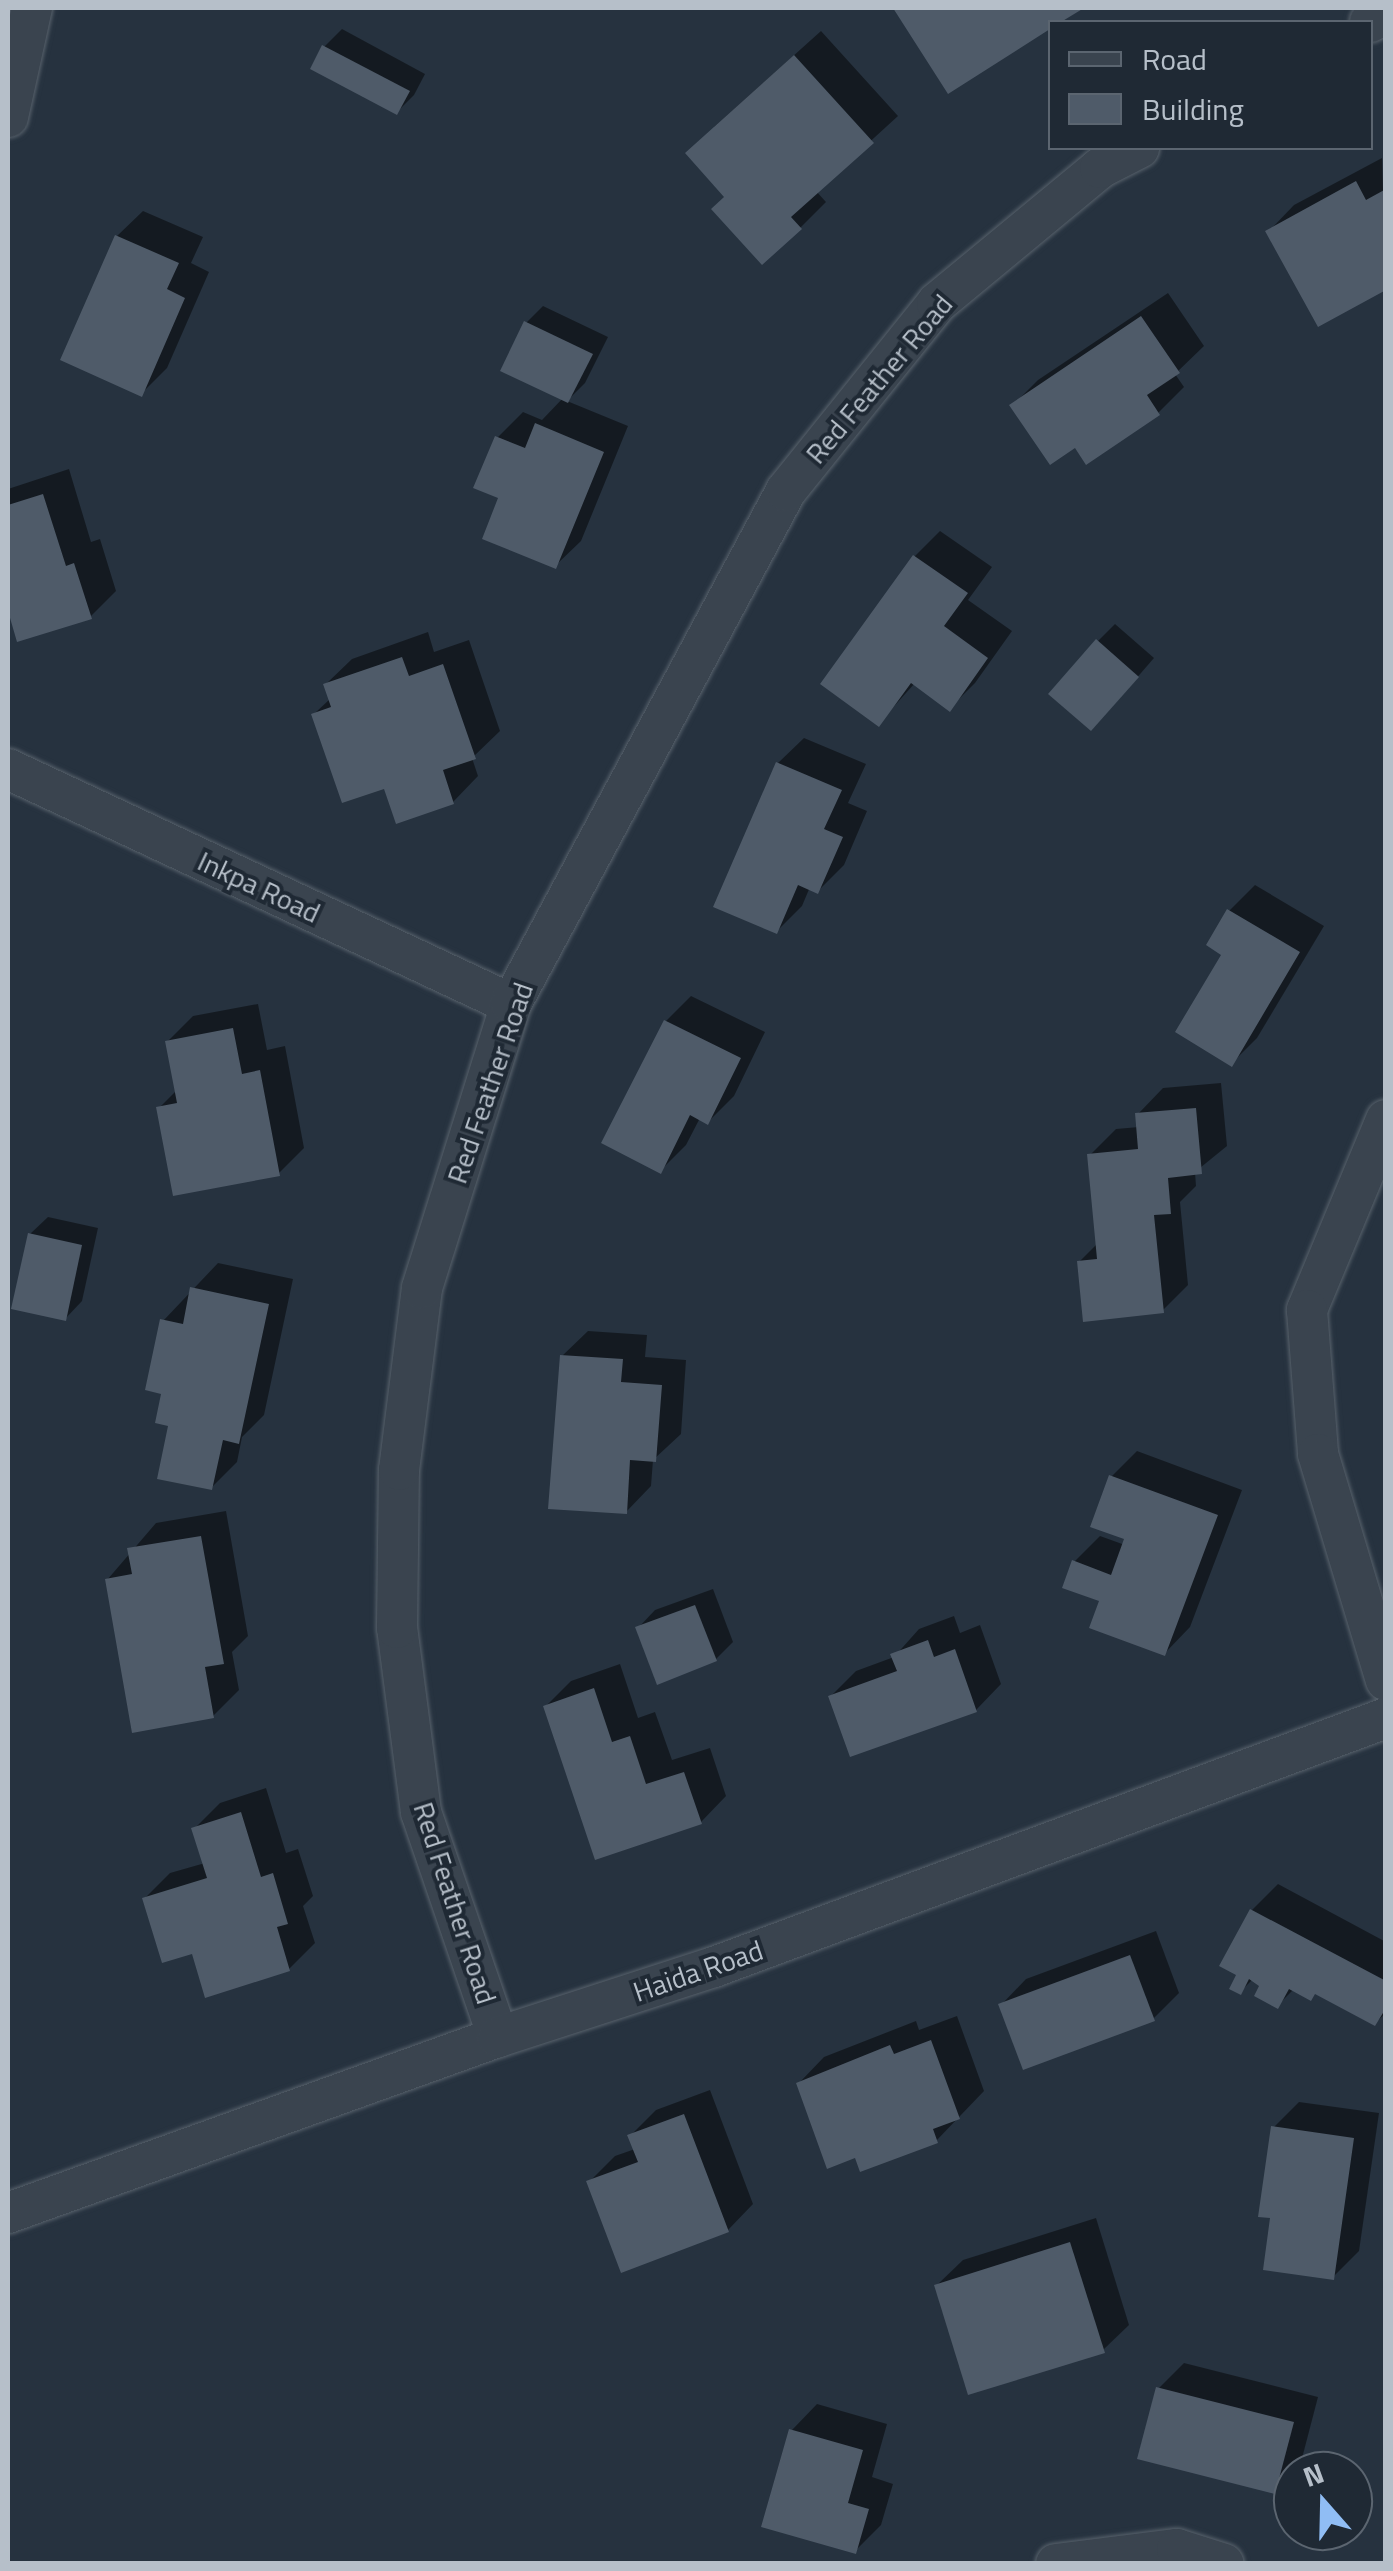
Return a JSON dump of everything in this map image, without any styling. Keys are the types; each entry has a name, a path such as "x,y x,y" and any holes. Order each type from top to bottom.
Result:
{"street":[{"path":"8,118 32,8"},
{"name":"Red Feather Road","path":"498,2037 422,1812 397,1628 399,1470 422,1288 511,1004 786,491 937,303 1100,168 1135,150"},
{"name":"Inkpa Road","path":"8,769 511,1004"},
{"path":"1386,1120 1307,1310 1318,1454 1386,1680"},
{"name":"Haida Road","path":"8,2212 498,2037 714,1967 1386,1718"},
{"path":"1056,2564 1177,2550 1224,2564"}],"building":[{"path":"893,8 1084,8 1064,20 1048,20 1048,30 948,94"},
{"path":"322,45 410,91 397,115 310,69"},
{"path":"794,55 874,143 791,217 802,229 762,265 711,209 724,197 685,153"},
{"path":"1356,181 1366,200 1386,189 1386,290 1318,327 1265,231"},
{"path":"115,235 179,263 167,289 185,298 142,397 60,360"},
{"path":"1141,316 1180,373 1147,395 1160,415 1086,465 1075,448 1050,465 1009,405"},
{"path":"524,321 593,354 568,403 500,371"},
{"path":"535,423 604,452 556,569 482,539 498,498 473,488 495,436 525,448"},
{"path":"43,494 66,566 74,563 92,619 17,642 8,611 8,505"},
{"path":"913,555 968,593 944,626 988,658 950,712 911,683 879,727 820,684"},
{"path":"1096,639 1139,677 1091,731 1048,694"},
{"path":"402,657 409,676 443,664 476,759 443,770 454,804 396,824 384,789 342,803 311,714 331,707 323,684"},
{"path":"776,762 842,790 824,829 843,837 818,894 798,885 777,934 713,907"},
{"path":"1227,909 1300,952 1232,1067 1175,1032 1221,955 1206,945"},
{"path":"664,1020 741,1058 708,1125 690,1115 661,1174 601,1143"},
{"path":"233,1028 242,1074 260,1070 280,1176 173,1196 156,1107 177,1103 165,1041"},
{"path":"1196,1108 1202,1174 1168,1178 1171,1214 1154,1215 1164,1313 1083,1322 1077,1261 1097,1259 1087,1154 1138,1149 1135,1113"},
{"path":"28,1233 82,1245 66,1321 11,1309"},
{"path":"190,1287 269,1304 239,1444 223,1440 212,1490 157,1479 168,1426 155,1423 161,1394 145,1390 160,1319 183,1324"},
{"path":"560,1355 623,1359 621,1382 662,1385 656,1462 630,1460 627,1514 548,1509"},
{"path":"1109,1475 1218,1515 1165,1656 1089,1628 1099,1601 1062,1588 1072,1560 1111,1575 1124,1539 1090,1527"},
{"path":"201,1536 224,1664 205,1667 214,1718 132,1733 105,1579 132,1574 127,1548"},
{"path":"695,1605 717,1661 657,1685 635,1627"},
{"path":"928,1640 934,1657 955,1649 977,1712 850,1757 828,1696 897,1671 890,1654"},
{"path":"594,1688 612,1742 630,1736 646,1784 684,1772 702,1824 595,1860 543,1706"},
{"path":"241,1812 261,1877 273,1873 288,1924 277,1927 290,1971 205,1998 192,1954 162,1963 142,1898 207,1878 191,1828"},
{"path":"1250,1909 1386,1981 1386,2008 1375,2026 1315,1994 1311,2001 1289,1989 1278,2009 1254,1996 1259,1986 1249,1979 1241,1995 1229,1989 1236,1975 1219,1966"},
{"path":"1130,1955 1155,2021 1023,2070 998,2004"},
{"path":"931,2040 960,2119 933,2129 938,2143 860,2172 855,2158 827,2169 796,2083 890,2045 894,2054"},
{"path":"684,2114 729,2232 621,2273 586,2181 638,2162 627,2135"},
{"path":"1271,2126 1354,2138 1334,2280 1263,2270 1270,2218 1258,2217"},
{"path":"1070,2242 1105,2353 968,2395 934,2285"},
{"path":"1156,2387 1294,2422 1286,2451 1273,2451 1273,2493 1137,2459"},
{"path":"789,2429 863,2450 848,2503 869,2509 856,2554 761,2527"}]}
